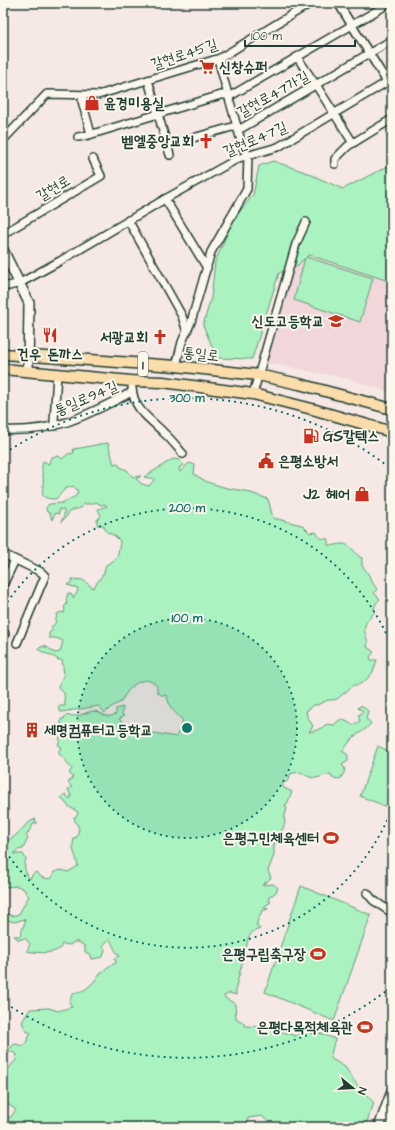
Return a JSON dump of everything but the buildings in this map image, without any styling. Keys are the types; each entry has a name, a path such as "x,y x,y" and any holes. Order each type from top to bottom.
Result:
{"main road":[{"path":"3,250 29,303 28,371"},
{"name":"통일로","path":"3,354 176,366 258,375 392,409"},
{"name":"1","path":"3,369 131,381 164,382 253,394 392,432"},
{"path":"379,1127 388,1120 392,1091"}],"street":[{"name":"갈현로45길","path":"3,140 47,94 83,96 98,95 218,59 311,3"},
{"path":"338,3 369,54 390,81"},
{"path":"78,137 221,95 232,95 383,7 387,3 392,9"},
{"name":"갈현로47가길","path":"168,145 232,127 242,128 392,40"},
{"path":"297,57 353,143"},
{"path":"176,366 211,252 247,189 248,155 243,148 218,59"},
{"name":"갈현로45길","path":"148,80 159,113"},
{"name":"갈현로47길","path":"20,283 239,158 278,147 390,81"},
{"path":"83,96 82,100 91,134"},
{"path":"159,113 170,155"},
{"path":"335,164 335,159 353,143 392,119"},
{"name":"갈현로","path":"3,234 101,176 93,159"},
{"path":"165,199 207,268"},
{"path":"128,220 182,316 187,332"},
{"path":"253,394 296,244 306,222"},
{"path":"3,285 9,286 20,283"},
{"path":"55,426 54,411 57,374"},
{"path":"131,381 133,399 141,411 168,436 183,454"},
{"name":"통일로94길","path":"3,430 21,431 55,426 91,413 132,392"},
{"path":"3,554 41,572 45,576 17,643"},
{"path":"3,585 15,560"},
{"path":"367,893 373,900 392,913"}],"shaded area":[{"name":"신도고등학교","path":"300,249 392,279 392,393 350,379 267,363"}],"green space":[{"path":"273,161 305,172 343,189 390,165 392,166 392,282 309,255 306,257 373,278 360,322 294,300 305,258 298,265 279,273 252,359 217,358 203,325 211,298 215,262 233,220 253,195 259,166"},
{"path":"108,443 114,464 118,463 120,467 127,470 133,477 141,476 136,479 142,484 149,486 155,479 144,477 173,459 180,460 183,465 179,468 180,472 189,463 195,465 194,474 207,482 227,488 245,491 268,499 273,518 302,525 310,533 316,532 320,538 328,539 328,545 344,544 351,548 358,556 362,558 362,566 377,589 374,593 380,599 375,605 375,612 365,626 368,642 367,647 374,652 370,657 371,660 377,660 373,672 365,681 358,685 354,685 337,699 328,700 317,705 313,705 306,711 307,716 313,726 309,732 318,730 326,725 334,725 342,719 353,725 360,721 358,715 363,711 358,708 361,705 368,711 366,719 371,723 367,728 355,736 342,751 348,755 348,761 342,765 345,768 340,779 332,778 331,774 315,778 299,772 290,774 289,780 282,784 284,788 292,792 287,804 285,805 287,809 284,818 285,823 277,843 274,843 274,855 268,871 271,878 262,885 273,884 278,888 275,893 269,897 269,901 271,902 264,908 268,909 262,911 257,922 257,926 260,929 254,931 249,936 236,987 236,995 230,993 224,996 235,1004 236,1018 244,1023 244,1026 267,1027 296,1036 301,1029 307,1028 335,1039 330,1058 345,1067 354,1081 374,1103 365,1127 274,1127 262,1116 248,1118 247,1127 3,1127 4,1119 11,1117 16,1110 3,1101 3,1075 16,1060 17,1054 8,1051 15,1044 24,1046 31,1033 26,1031 22,1022 30,1009 49,1008 58,1011 72,1007 69,1002 73,993 82,991 90,986 103,971 116,963 115,958 120,956 109,939 103,946 105,950 103,957 92,959 91,955 85,952 85,946 78,942 74,942 70,945 62,944 60,949 53,952 38,953 27,951 30,944 25,938 19,940 14,936 20,936 25,922 24,919 15,922 3,919 3,912 12,916 19,914 29,896 25,890 18,886 4,887 3,890 3,877 6,877 3,871 3,841 13,838 26,825 35,819 37,823 34,823 26,836 28,838 23,849 17,850 14,854 23,854 26,859 25,869 30,879 36,872 43,878 49,879 52,878 54,872 61,870 68,872 78,866 73,846 74,838 77,837 79,828 74,817 77,816 78,812 68,806 61,797 65,794 70,799 71,796 68,789 72,787 68,783 73,777 69,773 72,769 59,754 59,750 62,747 58,745 60,741 59,730 62,730 64,727 61,725 61,719 64,719 65,716 77,716 94,711 107,716 112,716 116,714 116,709 123,707 122,715 124,716 119,719 138,736 154,733 176,737 183,721 171,708 166,695 161,695 157,692 157,686 146,680 141,681 131,687 121,702 111,707 105,713 99,706 61,712 58,708 60,706 65,706 64,693 58,687 64,674 62,660 58,660 37,649 46,645 45,648 47,647 55,653 60,652 63,641 56,638 49,638 49,633 53,630 51,627 55,624 57,614 61,612 64,613 68,593 71,594 73,598 77,593 78,588 67,585 72,582 72,579 83,580 93,588 104,573 106,565 116,559 120,543 115,536 107,532 103,525 97,525 97,520 101,516 98,509 107,506 105,504 101,505 96,502 92,504 84,504 81,508 69,512 61,522 64,516 64,510 59,509 59,514 55,513 52,520 50,513 47,512 46,508 49,504 62,503 76,496 78,491 73,486 65,489 56,499 45,498 42,493 43,461 49,464 51,457 59,456 62,459 68,454 74,453 73,449"},
{"path":"378,746 392,753 392,809 360,796"},
{"name":"은평구립축구장","path":"301,886 371,915 334,1021 265,992"}],"place":[{"name":"신창슈퍼","path":"207,67"},
{"name":"윤경미용실","path":"92,103"},
{"name":"벧엘중앙교회","path":"206,141"},
{"name":"신도고등학교","path":"336,321"},
{"name":"건우 돈까스","path":"50,335"},
{"name":"서광교회","path":"160,337"},
{"name":"GS칼텍스","path":"311,436"},
{"name":"은평소방서","path":"266,461"},
{"name":"J2 헤어","path":"362,494"},
{"name":"세명컴퓨터고등학교","path":"32,730"},
{"name":"은평구민체육센터","path":"331,838"},
{"name":"은평구립축구장","path":"318,954"},
{"name":"은평다목적체육관","path":"365,1027"}]}
